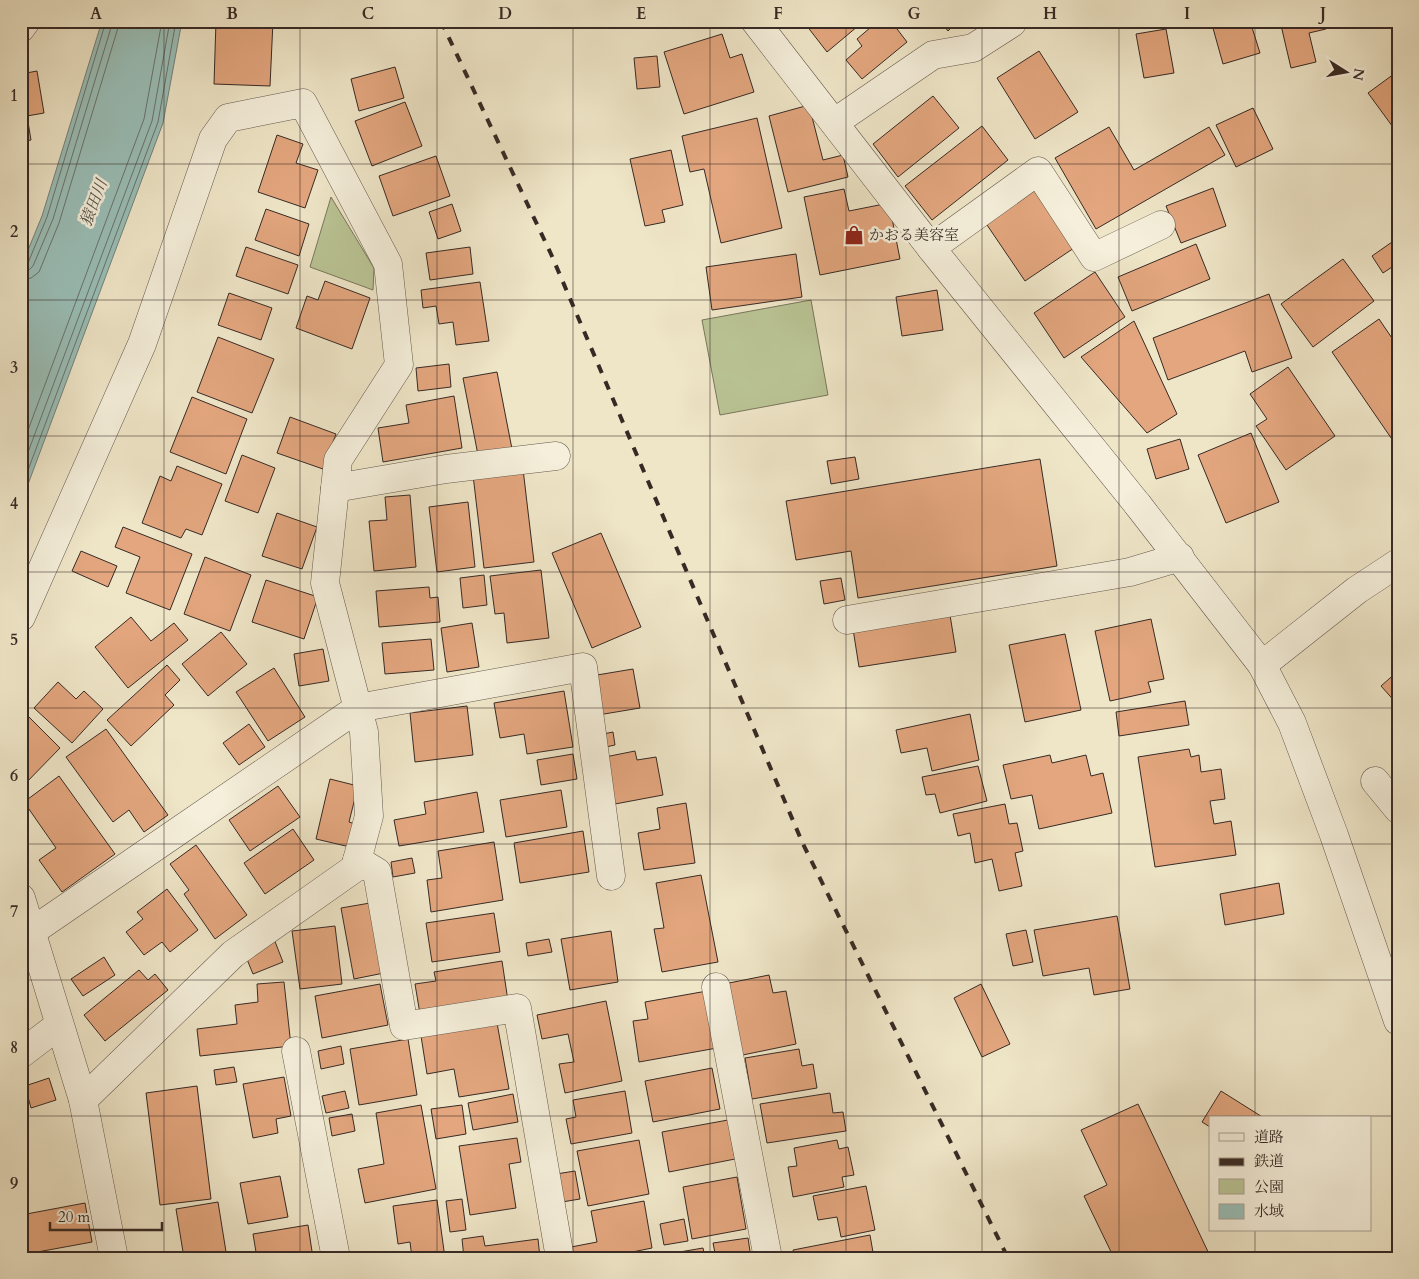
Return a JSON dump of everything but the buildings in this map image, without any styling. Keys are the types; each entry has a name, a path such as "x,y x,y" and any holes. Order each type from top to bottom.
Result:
{"street":[{"path":"21,28 26,21"},
{"path":"755,21 931,248 1180,557 1262,666 1292,723 1334,835 1398,1021"},
{"path":"835,122 933,56 972,48 1012,23"},
{"path":"21,617 142,344 213,139 228,118 303,103 388,264 399,365 338,460 325,583 364,732 369,816 355,868 233,954 83,1100"},
{"path":"931,248 1038,171 1094,258 1161,225"},
{"path":"335,488 446,469 556,456"},
{"path":"847,620 1130,572 1180,557"},
{"path":"1262,666 1357,590 1398,563"},
{"path":"31,932 358,708 582,667 612,876"},
{"path":"1375,781 1398,809"},
{"path":"357,860 377,872 404,1026 517,1008 560,1258"},
{"path":"21,898 83,1100 114,1258"},
{"path":"716,987 768,1258"},
{"path":"21,1054 59,1025"},
{"path":"296,1051 336,1258"}],"green space":[{"path":"331,197 374,268 373,290 310,267"},
{"path":"811,300 828,395 720,415 702,320"}],"water":[{"name":"猿田川","path":"102,21 182,21 163,123 21,503 21,267 42,216"}],"railway":[{"path":"441,21 551,254 803,844 1008,1258"}],"place":[{"name":"かおる美容室","path":"854,235"}]}
